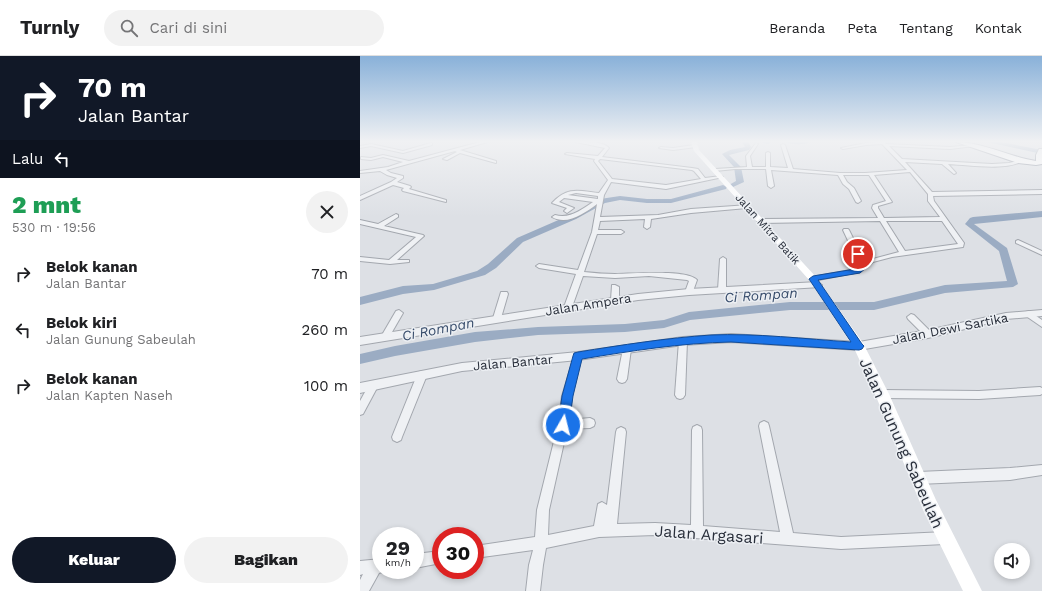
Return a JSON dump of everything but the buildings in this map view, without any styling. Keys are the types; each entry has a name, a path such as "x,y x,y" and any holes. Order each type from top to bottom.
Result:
{"main road":[{"name":"Jalan Mitra Batik","path":"713,167 815,282"},
{"name":"Jalan Gunung Sabeulah","path":"815,282 859,346 882,394 945,538 973,591"}],"street":[{"path":"360,172 389,167"},
{"path":"600,167 610,180 666,187 684,185 721,177"},
{"path":"675,167 696,170 704,180"},
{"path":"815,282 858,271 874,260 903,254 961,246 961,243 931,201 931,194 907,167"},
{"path":"948,167 954,173"},
{"path":"715,170 768,168 840,174 871,174 910,171"},
{"path":"768,168 771,186"},
{"path":"360,198 393,183 402,177 389,174 381,169"},
{"path":"840,174 846,184 851,188 858,201"},
{"path":"871,174 889,202 875,207 903,254"},
{"path":"568,307 595,232 600,201 610,180"},
{"path":"393,183 408,186 405,190 444,201"},
{"path":"584,200 569,209 555,204 570,191 576,191 600,201"},
{"path":"931,194 1042,192"},
{"path":"564,196 584,200 600,201"},
{"path":"555,217 565,219 600,201"},
{"path":"596,219 648,218 691,211 747,206"},
{"path":"379,226 396,216"},
{"path":"647,227 648,218"},
{"path":"760,220 943,219"},
{"path":"360,222 421,236 390,262"},
{"path":"846,230 864,266"},
{"path":"595,232 621,232"},
{"path":"1018,242 1042,253"},
{"path":"360,259 390,262 407,261"},
{"path":"722,290 723,259"},
{"path":"539,266 579,273 610,276 649,274 689,278 693,280 689,292"},
{"name":"Jalan Ampera","path":"360,341 615,300 689,292 815,282"},
{"path":"615,287 615,300"},
{"path":"497,318 504,294"},
{"path":"385,337 398,313"},
{"name":"Jalan Dewi Sartika","path":"859,346 928,334 1006,316 1042,313"},
{"path":"1030,314 1042,324"},
{"path":"911,317 928,334"},
{"name":"Jalan Bantar","path":"360,388 462,367 578,356 683,341 731,338 859,346"},
{"path":"680,395 683,341"},
{"path":"622,379 627,349"},
{"path":"533,591 536,565 541,543 543,510 563,425 567,396 578,356"},
{"path":"397,438 422,375"},
{"path":"360,411 373,386"},
{"path":"882,394 979,395 1040,391"},
{"path":"563,425 590,423"},
{"path":"764,426 788,540"},
{"path":"697,430 697,533"},
{"path":"604,531 621,432"},
{"path":"918,478 1010,474 1042,470"},
{"path":"602,508 604,531"},
{"name":"Jalan Argasari","path":"484,551 541,543 604,531 655,529 841,543 945,538"},
{"path":"360,568 372,567"},
{"path":"361,591 372,575"}],"waterway":[{"path":"733,185 740,182 737,167"},
{"path":"360,301 403,290 434,287 481,273 492,266 520,240 573,217 603,201 620,198 647,201 671,201 723,187"},
{"name":"Ci Rompan","path":"360,359 395,351 475,337 538,331 625,328 664,324 689,316 790,306 874,306 945,289 1013,284 1004,250 969,224 973,220 1042,214"}],"route":[{"path":"563,425 567,396 578,356 683,341 731,338 859,346 813,279 858,271 864,266 858,254"}]}
